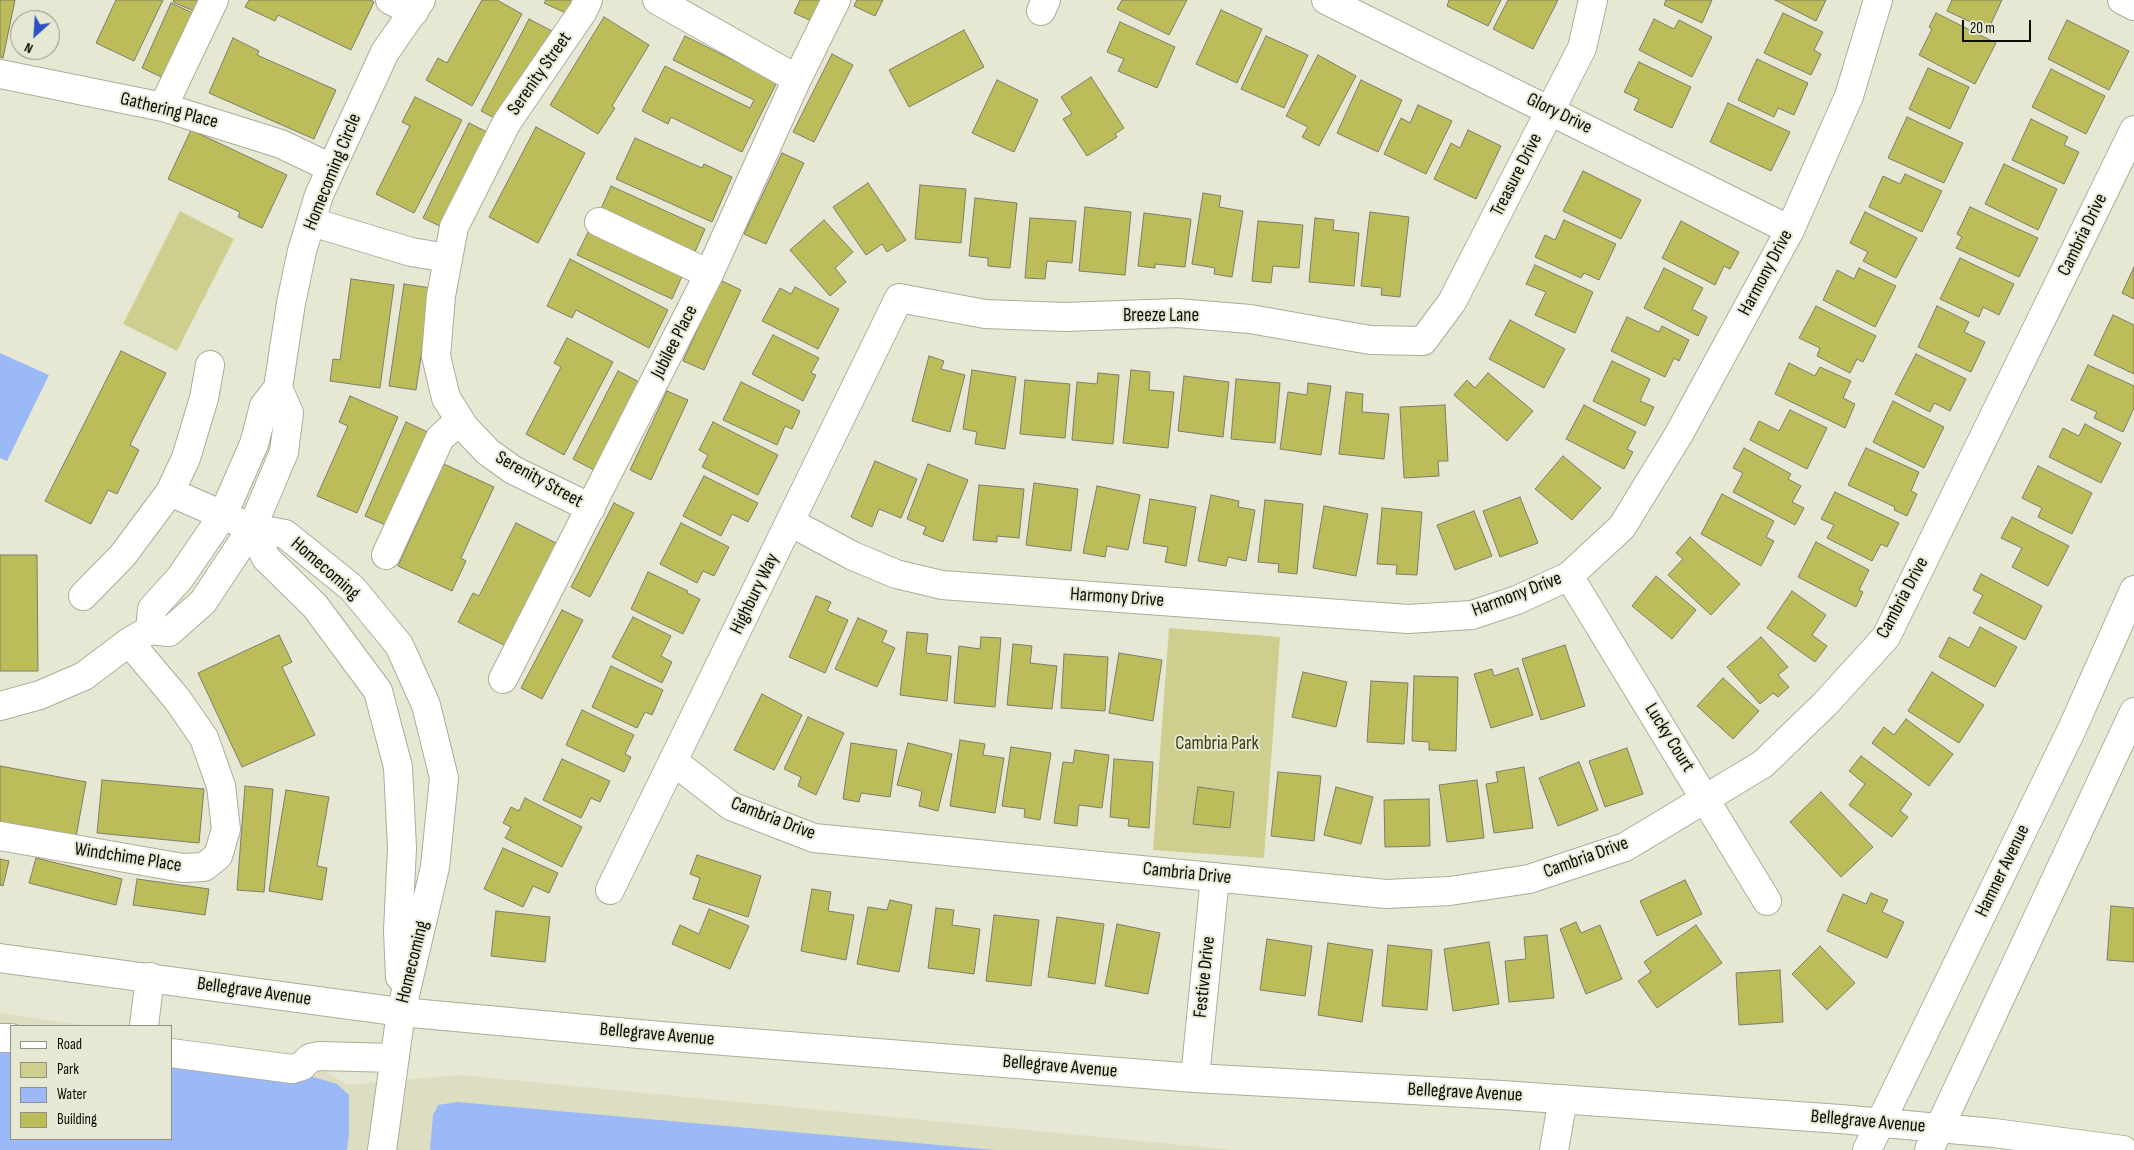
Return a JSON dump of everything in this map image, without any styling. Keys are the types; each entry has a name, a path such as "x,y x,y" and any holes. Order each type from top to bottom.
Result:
{"street":[{"path":"163,107 214,0"},
{"name":"Serenity Street","path":"588,0 584,11 507,122 454,226 441,296 436,356 446,398 460,420 488,452 513,470 591,508"},
{"path":"658,0 797,79"},
{"name":"Jubilee Place","path":"503,679 709,274 797,79 836,0"},
{"name":"Glory Drive","path":"1326,0 1790,230"},
{"name":"Treasure Drive","path":"1423,341 1452,302 1582,48 1593,0"},
{"name":"Harmony Drive","path":"790,522 853,556 896,574 942,585 1408,619 1472,615 1517,600 1569,576 1622,527 1679,434 1790,230 1849,96 1878,0"},
{"path":"2122,0 2134,6"},
{"name":"Homecoming Circle","path":"140,636 152,609 180,578 223,515 254,444 264,406 278,388 290,303 302,252 319,195 408,4"},
{"name":"Gathering Place","path":"0,74 163,107 281,144 332,168"},
{"name":"Cambria Drive","path":"673,761 731,806 814,838 1386,894 1450,891 1529,879 1625,847 1763,764 1826,703 1886,637 2134,130"},
{"path":"312,222 411,252 448,258"},
{"path":"599,222 709,274"},
{"name":"Breeze Lane","path":"899,298 985,314 1065,317 1177,313 1250,319 1370,340 1423,341"},
{"name":"Highbury Way","path":"610,890 899,298"},
{"path":"83,596 123,555 170,492 186,458 204,398 210,365"},
{"path":"0,706 40,695 84,676 140,636 169,632 203,602 252,528 284,452 289,412 278,388"},
{"path":"386,555 440,438 460,420"},
{"path":"170,492 252,528"},
{"name":"Homecoming","path":"252,528 285,534 352,588 399,645 426,705 444,778 436,867 401,1012"},
{"name":"Homecoming","path":"252,528 266,558 315,606 378,692 398,767 402,848 398,931 401,1012"},
{"name":"Lucky Court","path":"1569,576 1767,901"},
{"name":"Hamner Avenue","path":"1867,1150 2068,736 2134,590"},
{"name":"Windchime Place","path":"0,836 183,868 204,867 218,856 226,829 221,786 204,738 177,699 140,636"},
{"path":"379,696 416,682"},
{"path":"1934,1139 2134,712"},
{"name":"Festive Drive","path":"1195,1078 1215,877"},
{"name":"Bellegrave Avenue","path":"0,958 401,1012 671,1036 1195,1078 1563,1099 1881,1122 1934,1139 2123,1150"},
{"path":"144,1025 150,977"},
{"path":"382,1150 401,1012"},
{"path":"172,1053 292,1069 302,1066 310,1058 319,1056 394,1058"},
{"path":"1554,1150 1563,1099"}],"shaded area":[{"path":"0,1013 82,1025 10,1025 10,1140 172,1140 172,1038 303,1057 347,1085 460,1075 1234,1150 0,1150"}],"green space":[{"path":"180,211 234,239 177,351 123,324"},
{"name":"Cambria Park","path":"1169,628 1280,637 1264,858 1153,850"}],"water":[{"path":"0,353 49,375 7,461 0,458"},
{"path":"0,1042 10,1043 10,1140 172,1140 172,1060 310,1076 337,1084 349,1095 347,1150 0,1150"},
{"path":"457,1102 995,1150 430,1150 433,1115 438,1105"}],"building":[{"path":"0,0 15,0 13,10 10,10 10,24 3,58 0,57"},
{"path":"116,0 163,0 134,61 96,43"},
{"path":"174,0 204,0 198,13 173,2"},
{"path":"249,0 371,0 374,2 351,50 278,15 275,21 245,7"},
{"path":"482,0 497,0 522,14 472,106 426,80 438,58 447,63"},
{"path":"546,0 577,0 570,15 544,3"},
{"path":"800,0 830,0 818,24 794,13"},
{"path":"857,0 883,0 875,16 854,6"},
{"path":"1122,0 1187,0 1169,35 1117,9"},
{"path":"1449,0 1501,0 1488,26 1447,6"},
{"path":"1508,0 1558,0 1533,49 1493,29"},
{"path":"1666,0 1712,0 1702,23 1664,5"},
{"path":"1775,0 1826,0 1816,21"},
{"path":"1952,0 2002,0 1988,30 1947,11"},
{"path":"171,3 195,14 166,79 142,68"},
{"path":"1221,10 1262,29 1237,83 1196,64"},
{"path":"1783,13 1823,32 1814,50 1821,54 1811,75 1764,53"},
{"path":"1936,13 1996,43 1975,84 1919,55 1932,29 1929,27"},
{"path":"604,17 649,45 612,106 615,108 598,134 550,105"},
{"path":"529,19 554,32 506,124 481,111"},
{"path":"1654,19 1674,29 1679,20 1712,37 1692,77 1639,50"},
{"path":"2067,20 2129,51 2109,90 2048,59"},
{"path":"1120,22 1175,47 1157,88 1118,71 1124,59 1107,52"},
{"path":"964,30 984,67 909,107 889,70"},
{"path":"685,36 777,82 742,152 671,117 668,124 642,111 665,66 750,108 754,100 673,60"},
{"path":"1266,36 1308,55 1284,108 1241,89"},
{"path":"233,38 259,51 257,55 336,90 314,139 209,93"},
{"path":"832,54 853,65 814,142 793,132"},
{"path":"1318,55 1356,76 1319,146 1302,137 1308,127 1286,116"},
{"path":"1757,59 1808,83 1794,115 1778,108 1774,117 1738,100"},
{"path":"1639,62 1691,87 1672,128 1634,110 1639,99 1624,92"},
{"path":"1928,68 1969,87 1950,129 1909,109"},
{"path":"2051,69 2105,96 2086,134 2032,107"},
{"path":"1091,77 1124,128 1115,134 1117,137 1087,156 1063,119 1072,114 1061,97"},
{"path":"997,80 1038,100 1014,152 972,133"},
{"path":"1361,80 1402,100 1378,152 1337,133"},
{"path":"415,97 462,120 414,213 376,194 410,126 402,122"},
{"path":"1728,103 1790,132 1771,171 1710,142"},
{"path":"1418,105 1452,121 1426,174 1384,154 1401,118 1410,123"},
{"path":"1907,117 1963,143 1944,183 1888,158"},
{"path":"2031,119 2068,137 2064,145 2079,152 2064,184 2012,160"},
{"path":"469,123 495,136 448,230 423,218"},
{"path":"536,127 585,153 538,243 489,217"},
{"path":"191,130 287,175 262,228 238,217 240,212 168,179"},
{"path":"1468,130 1501,146 1476,199 1434,179 1451,143 1460,148"},
{"path":"635,138 702,168 704,164 732,177 712,222 616,179"},
{"path":"782,153 804,163 766,244 744,234"},
{"path":"2004,164 2057,189 2038,230 1985,204"},
{"path":"1583,171 1641,200 1621,239 1563,211"},
{"path":"1905,174 1942,191 1922,232 1869,207 1883,176 1900,184"},
{"path":"868,183 906,240 887,252 882,244 866,255 833,207"},
{"path":"920,185 966,189 961,243 915,239"},
{"path":"611,186 705,229 694,254 600,211"},
{"path":"1203,193 1221,196 1219,207 1243,211 1232,277 1214,274 1215,268 1192,264"},
{"path":"975,198 1017,203 1010,268 988,266 988,258 969,256"},
{"path":"1085,207 1131,212 1125,275 1079,271"},
{"path":"1970,207 2038,238 2019,277 1956,248 1962,237 1957,234"},
{"path":"1370,212 1409,217 1400,297 1381,295 1382,288 1361,286"},
{"path":"1865,212 1917,238 1896,278 1863,261 1868,252 1850,243"},
{"path":"1144,213 1191,219 1185,267 1155,264 1155,268 1138,266"},
{"path":"1030,218 1076,221 1072,263 1047,261 1045,279 1025,278"},
{"path":"1315,218 1334,220 1333,230 1359,233 1354,286 1309,282"},
{"path":"824,220 853,252 835,268 846,282 830,296 790,250"},
{"path":"1564,220 1616,244 1599,280 1584,273 1581,278 1535,257 1545,235 1555,240"},
{"path":"1258,221 1303,225 1299,268 1273,266 1271,283 1252,281"},
{"path":"1681,221 1739,252 1730,269 1724,266 1715,285 1662,258"},
{"path":"589,230 683,274 672,299 577,255"},
{"path":"1960,258 2014,284 1999,315 1983,307 1979,317 1940,299"},
{"path":"570,259 668,310 649,348 576,310 572,318 547,306"},
{"path":"1535,265 1593,292 1575,333 1535,315 1546,292 1526,284"},
{"path":"2134,267 2134,299 2122,293"},
{"path":"1664,268 1703,288 1692,309 1707,317 1698,336 1644,308"},
{"path":"1859,268 1896,286 1875,327 1823,300 1837,270 1854,279"},
{"path":"351,279 394,285 380,388 330,381 333,359 340,360"},
{"path":"720,280 741,290 704,370 683,361"},
{"path":"404,284 431,288 416,390 389,386"},
{"path":"795,287 839,309 818,349 762,321 780,288 791,294"},
{"path":"1816,306 1876,336 1863,362 1857,359 1850,373 1817,356 1820,348 1799,338"},
{"path":"1937,306 1969,322 1964,332 1985,342 1971,372 1918,347"},
{"path":"2113,315 2134,325 2134,374 2094,355"},
{"path":"1627,317 1659,332 1662,326 1689,340 1679,361 1674,358 1665,377 1611,351"},
{"path":"1510,320 1565,349 1544,388 1489,359"},
{"path":"773,335 819,358 811,373 816,375 803,401 752,374"},
{"path":"567,338 613,362 564,455 526,434 561,367 554,363"},
{"path":"121,351 166,373 130,445 139,450 117,494 108,490 91,524 45,501"},
{"path":"1916,354 1966,379 1950,411 1934,403 1930,412 1895,394"},
{"path":"929,356 944,361 941,369 965,375 950,432 912,421"},
{"path":"1612,361 1650,379 1640,401 1654,407 1645,426 1593,401"},
{"path":"1789,363 1815,376 1820,367 1851,381 1843,398 1855,404 1845,428 1775,394"},
{"path":"2088,365 2134,386 2134,408 2123,432 2094,418 2097,412 2071,400"},
{"path":"972,370 1016,377 1005,449 975,444 977,432 963,429"},
{"path":"1131,370 1150,372 1149,390 1174,392 1168,448 1123,443"},
{"path":"618,371 643,384 598,472 573,459"},
{"path":"1098,373 1119,375 1113,444 1072,440 1077,382 1097,384"},
{"path":"1488,373 1533,411 1507,441 1454,395 1467,380 1475,388"},
{"path":"1184,376 1229,382 1223,437 1178,431"},
{"path":"1236,379 1280,383 1275,443 1231,439"},
{"path":"1025,380 1070,384 1065,438 1020,434"},
{"path":"741,382 800,411 792,429 785,426 777,445 723,420"},
{"path":"1308,383 1331,386 1321,455 1280,449 1288,392 1307,395"},
{"path":"667,391 688,400 651,480 630,470"},
{"path":"1346,392 1363,394 1362,412 1389,414 1384,459 1339,454"},
{"path":"350,396 398,417 357,513 317,496 348,426 339,422"},
{"path":"1893,401 1944,427 1924,468 1873,442"},
{"path":"1445,405 1448,461 1438,461 1439,476 1404,478 1400,407"},
{"path":"1584,405 1636,432 1627,449 1633,452 1624,469 1566,439"},
{"path":"1790,410 1827,428 1807,469 1750,440 1759,421 1779,431"},
{"path":"406,422 432,434 390,527 365,516"},
{"path":"713,422 778,455 758,495 702,467 708,455 699,450"},
{"path":"2085,424 2121,443 2101,483 2049,457 2063,428 2079,436"},
{"path":"1744,448 1791,474 1788,479 1801,486 1792,502 1804,508 1795,525 1733,492 1743,473 1733,468"},
{"path":"1866,448 1919,472 1911,491 1917,494 1907,516 1894,510 1895,507 1848,485"},
{"path":"1563,456 1601,488 1572,520 1535,489"},
{"path":"875,461 917,479 901,518 879,509 872,527 851,517"},
{"path":"444,464 494,487 461,558 466,561 452,591 398,566"},
{"path":"928,464 968,480 943,542 923,534 926,527 907,519"},
{"path":"2038,466 2092,493 2072,534 2038,517 2042,508 2022,498"},
{"path":"704,476 758,503 748,522 732,514 721,536 683,516"},
{"path":"1034,483 1078,489 1071,551 1026,545"},
{"path":"979,485 1024,489 1019,538 997,536 997,542 973,540"},
{"path":"1097,486 1140,495 1128,550 1107,546 1105,557 1083,553"},
{"path":"1835,492 1899,523 1887,547 1881,544 1872,561 1827,538 1834,525 1821,519"},
{"path":"1722,494 1774,521 1766,537 1774,541 1761,566 1701,534"},
{"path":"1211,495 1239,501 1238,507 1255,510 1246,561 1228,557 1226,566 1198,561"},
{"path":"1520,497 1538,543 1500,557 1483,511"},
{"path":"1150,499 1196,507 1186,566 1165,562 1168,547 1143,543"},
{"path":"1265,500 1303,504 1297,574 1278,572 1279,564 1258,562"},
{"path":"614,503 634,513 590,597 571,587"},
{"path":"1324,506 1368,514 1356,576 1313,568"},
{"path":"1382,508 1422,512 1417,575 1396,574 1397,565 1377,564"},
{"path":"1474,511 1492,556 1455,570 1437,525"},
{"path":"2012,517 2069,546 2048,586 2012,567 2022,548 2001,538"},
{"path":"516,523 564,547 512,649 458,622 473,593 479,596"},
{"path":"681,523 729,547 714,576 703,571 697,583 660,564"},
{"path":"1690,537 1740,584 1711,615 1668,575 1683,559 1676,553"},
{"path":"1816,542 1869,570 1859,590 1863,592 1856,607 1798,577"},
{"path":"0,555 37,555 38,671 0,671"},
{"path":"648,572 688,591 687,593 700,599 683,634 631,609"},
{"path":"1981,574 2042,606 2025,640 1973,613 1983,595 1973,590"},
{"path":"1656,576 1696,610 1672,639 1632,606"},
{"path":"1792,591 1826,615 1812,635 1827,646 1815,662 1767,628"},
{"path":"816,596 831,602 827,611 848,620 825,673 789,657"},
{"path":"562,610 583,620 542,699 521,688"},
{"path":"633,617 671,636 661,656 672,662 662,683 612,657"},
{"path":"858,618 887,631 882,642 895,648 877,687 835,669"},
{"path":"1980,627 2017,647 1995,687 1939,657 1949,637 1969,648"},
{"path":"907,632 928,634 926,653 951,656 947,701 900,695"},
{"path":"279,635 292,662 282,667 315,735 242,767 198,673"},
{"path":"981,637 1001,638 995,707 954,703 959,646 980,649"},
{"path":"1761,637 1788,667 1778,675 1789,687 1778,697 1773,693 1760,704 1727,667"},
{"path":"1013,644 1032,646 1030,663 1057,666 1052,709 1007,705"},
{"path":"1565,645 1585,706 1541,720 1522,659"},
{"path":"1119,653 1162,660 1153,721 1109,713"},
{"path":"1064,654 1108,657 1105,711 1061,708"},
{"path":"611,666 663,690 652,715 645,712 637,728 592,707"},
{"path":"1518,668 1533,715 1491,728 1474,674 1492,669 1494,676"},
{"path":"1303,672 1347,682 1336,727 1292,717"},
{"path":"1932,672 1984,705 1959,743 1908,711"},
{"path":"1414,676 1458,677 1456,751 1429,750 1429,742 1412,741"},
{"path":"1723,678 1759,711 1733,739 1697,706"},
{"path":"1371,681 1408,683 1404,744 1367,742"},
{"path":"762,694 802,715 774,770 734,750"},
{"path":"582,710 634,735 625,754 631,757 624,772 566,745"},
{"path":"808,717 844,733 816,795 798,786 801,777 784,769"},
{"path":"1906,719 1953,754 1929,786 1872,743 1884,727 1894,735"},
{"path":"960,740 985,744 983,755 1004,758 995,813 950,806"},
{"path":"851,743 897,750 890,797 861,793 859,802 843,799"},
{"path":"908,743 952,754 938,811 919,806 922,791 897,785"},
{"path":"1011,747 1051,753 1040,820 1024,817 1025,809 1002,806"},
{"path":"1627,748 1643,794 1605,807 1589,761"},
{"path":"1075,750 1109,755 1102,808 1079,805 1077,826 1054,823 1063,762 1073,763"},
{"path":"1861,756 1912,794 1900,811 1908,817 1892,837 1849,805 1865,784 1849,771"},
{"path":"562,759 610,781 600,802 591,798 581,818 543,800"},
{"path":"1114,759 1153,762 1149,828 1128,826 1129,819 1110,817"},
{"path":"1579,762 1598,810 1558,826 1539,778"},
{"path":"0,766 86,782 76,837 0,824"},
{"path":"1524,767 1533,828 1494,833 1486,784 1498,782 1496,772"},
{"path":"1278,772 1321,776 1314,841 1271,836"},
{"path":"102,780 204,789 199,843 97,833"},
{"path":"1477,780 1484,838 1447,842 1439,785"},
{"path":"245,786 273,789 264,892 237,890"},
{"path":"1198,787 1234,792 1230,828 1193,824"},
{"path":"1336,787 1373,797 1361,844 1324,835"},
{"path":"286,790 329,797 317,866 327,868 322,900 269,891"},
{"path":"1821,792 1873,847 1841,877 1790,822"},
{"path":"525,798 582,827 562,867 505,838 511,827 503,823 511,807 519,811"},
{"path":"1429,799 1430,846 1385,847 1384,800"},
{"path":"503,848 558,873 549,893 533,886 523,907 484,889"},
{"path":"697,855 761,876 748,917 693,899 700,878 690,874"},
{"path":"36,858 122,879 116,905 29,883"},
{"path":"0,859 9,861 3,886 0,885"},
{"path":"137,879 209,889 205,915 133,905"},
{"path":"1685,880 1702,914 1657,936 1640,901"},
{"path":"812,889 831,892 828,911 854,915 846,960 801,951"},
{"path":"1871,893 1888,900 1882,912 1904,922 1887,958 1827,931 1843,894 1866,904"},
{"path":"890,900 912,905 899,972 857,964 868,907 887,910"},
{"path":"2111,906 2134,908 2134,962 2107,960"},
{"path":"936,908 954,910 952,925 980,929 974,974 928,968"},
{"path":"709,909 749,926 730,969 672,944 680,925 699,934"},
{"path":"496,911 550,917 545,962 491,956"},
{"path":"994,915 1039,920 1031,986 986,981"},
{"path":"1057,917 1104,924 1095,984 1048,977"},
{"path":"1576,922 1581,933 1600,925 1622,979 1586,994 1560,929"},
{"path":"1117,924 1160,933 1148,994 1105,986"},
{"path":"1696,925 1722,963 1657,1008 1638,981 1651,972 1644,962"},
{"path":"1547,935 1554,998 1509,1002 1505,961 1526,959 1524,937"},
{"path":"1267,939 1312,946 1305,996 1260,990"},
{"path":"1489,942 1499,1004 1453,1011 1444,949"},
{"path":"1328,943 1373,950 1362,1022 1318,1015"},
{"path":"1388,945 1432,950 1427,1010 1382,1006"},
{"path":"1820,946 1855,983 1827,1010 1792,974"},
{"path":"1780,970 1783,1022 1739,1025 1736,973"}]}
